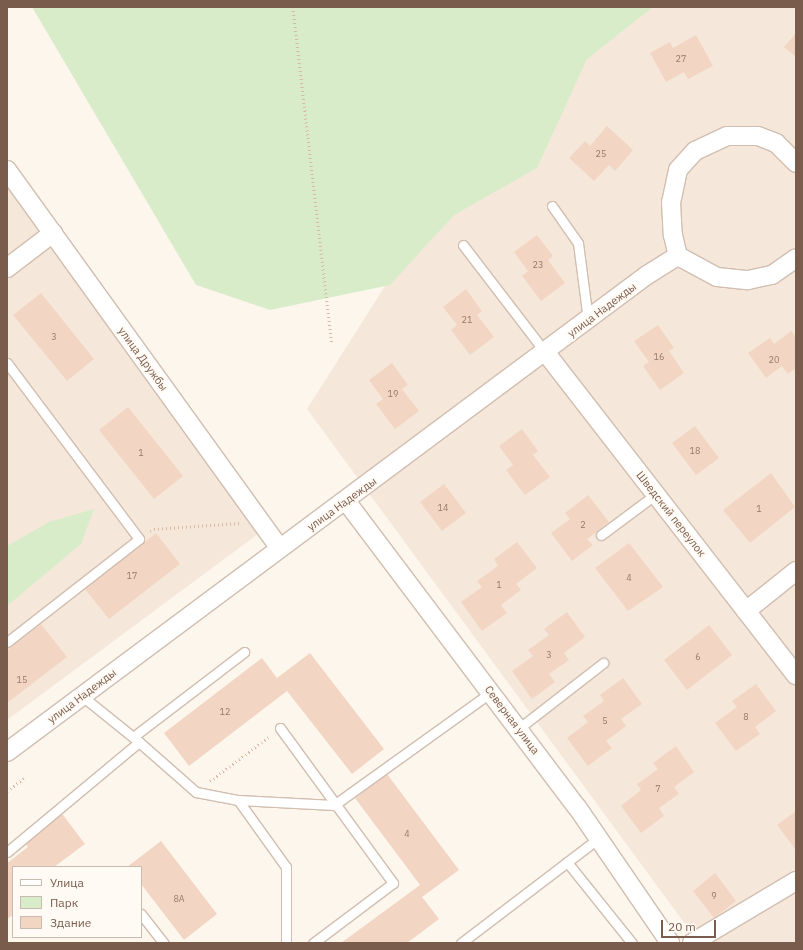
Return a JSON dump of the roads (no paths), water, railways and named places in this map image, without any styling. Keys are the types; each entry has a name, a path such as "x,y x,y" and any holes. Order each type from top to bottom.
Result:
{"street":[{"path":"796,163 776,142 758,136 728,136 695,151 678,170 671,202 673,235 678,256 700,270 731,280 748,280 772,275 796,258"},
{"name":"улица Дружбы","path":"7,170 280,548"},
{"path":"7,268 52,233"},
{"name":"улица Надежды","path":"7,752 280,548 546,353 647,275 678,256"},
{"name":"Шведский переулок","path":"546,353 796,675"},
{"name":"Северная улица","path":"346,501 600,837 670,943"},
{"path":"746,611 796,571"},
{"path":"692,943 796,881"}],"lane":[{"path":"552,206 578,243 588,321"},
{"path":"463,246 546,353"},
{"path":"7,362 140,539 7,642"},
{"path":"601,535 656,494"},
{"path":"7,852 136,739 244,652"},
{"path":"518,728 603,662"},
{"path":"82,696 136,739 196,792 238,800 334,805 491,692"},
{"path":"280,728 334,805 393,883 313,943"},
{"path":"238,800 286,867 286,943"},
{"path":"461,943 600,837"},
{"path":"567,862 632,943"},
{"path":"142,915 164,943"}]}
